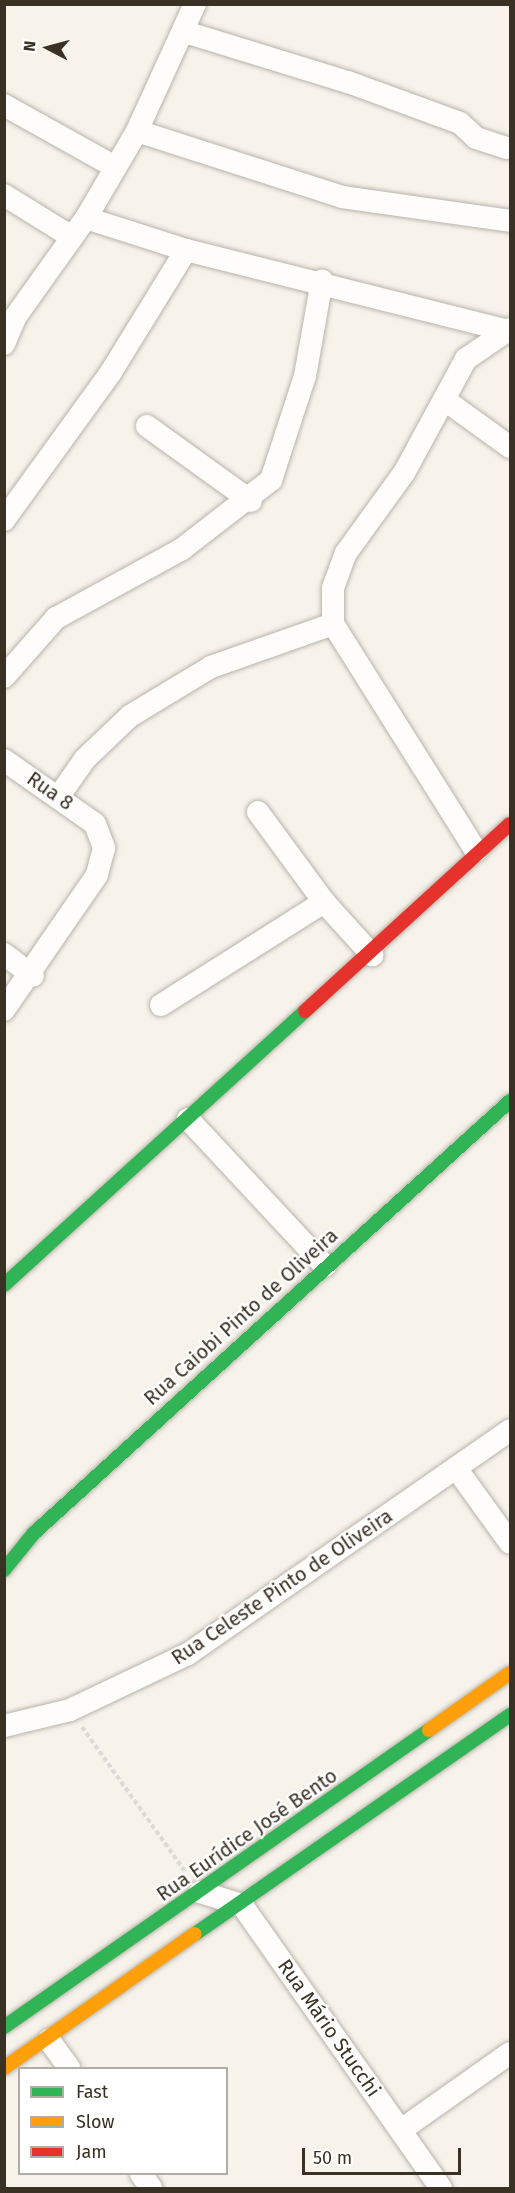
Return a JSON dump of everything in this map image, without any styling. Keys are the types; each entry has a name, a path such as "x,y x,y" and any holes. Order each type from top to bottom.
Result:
{"street":[{"path":"5,342 16,316 86,218 137,131 195,4"},
{"path":"184,32 348,82 460,123 477,138 506,148"},
{"path":"4,105 116,167"},
{"path":"137,131 342,197 510,221"},
{"path":"4,195 72,237"},
{"path":"86,218 186,250 322,281 509,330"},
{"path":"4,520 111,372 186,250"},
{"path":"4,677 56,618 182,549 251,501 272,480 283,456 322,281"},
{"path":"476,851 333,624 333,588 346,553 404,473 466,359 509,330"},
{"path":"445,400 510,447"},
{"path":"147,426 251,501"},
{"path":"59,796 85,759 130,716 211,667 333,624"},
{"name":"Rua 8","path":"4,760 59,796 95,825 104,848 97,875 33,976"},
{"path":"258,812 324,902 372,955"},
{"path":"4,1285 372,955 476,851 510,824"},
{"path":"161,1005 324,902"},
{"path":"4,954 33,976 4,1011"},
{"name":"Rua Caiobi Pinto de Oliveira","path":"4,1570 34,1533 325,1266 510,1101"},
{"path":"188,1119 325,1266"},
{"name":"Rua Celeste Pinto de Oliveira","path":"8,1723 70,1710 188,1654 510,1430"},
{"path":"456,1468 510,1543"},
{"name":"Rua Eurídice José Bento","path":"4,2027 200,1893 510,1673"},
{"path":"4,2068 49,2040 510,1715"},
{"path":"200,1893 242,1905"},
{"name":"Rua Mário Stucchi","path":"242,1905 441,2188"},
{"path":"49,2040 68,2067"},
{"path":"401,2130 510,2053"},
{"path":"142,2175 151,2188"}],"path":[{"path":"70,1710 200,1893"}],"traffic: fast":[{"path":"4,1285 305,1011"},
{"path":"4,1570 34,1533 510,1101"},
{"path":"195,1934 510,1715"},
{"path":"4,2027 429,1730"}],"traffic: slow":[{"path":"429,1730 510,1673"},
{"path":"4,2068 195,1934"}],"traffic: jam":[{"path":"305,1011 510,824"}]}
